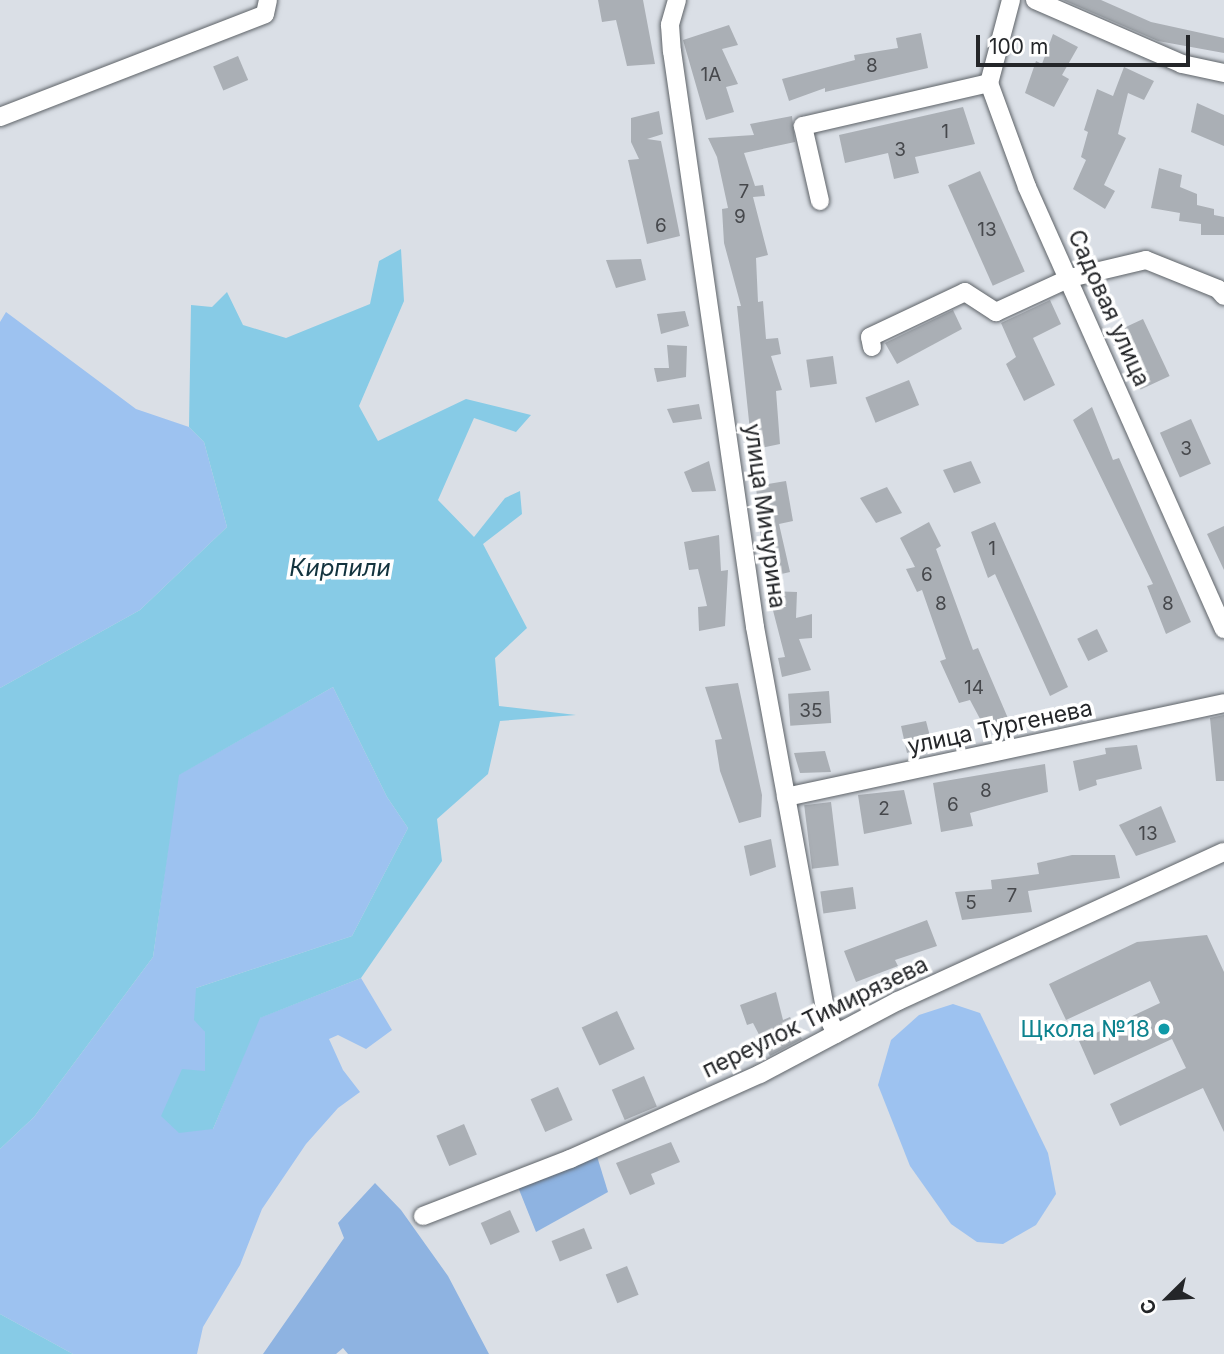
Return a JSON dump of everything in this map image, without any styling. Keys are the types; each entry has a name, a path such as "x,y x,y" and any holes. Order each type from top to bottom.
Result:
{"street":[{"path":"0,117 265,14 268,0"},
{"name":"улица Мичурина","path":"677,0 670,25 672,51 755,627 826,1012 836,1034"},
{"path":"820,201 803,126 989,83 1011,0"},
{"path":"1035,0 1182,64 1224,73"},
{"name":"Садовая улица","path":"989,83 1027,187 1070,278 1224,629"},
{"path":"872,347 870,337 965,292 996,312 1070,278 1146,260 1218,289 1224,296"},
{"name":"улица Тургенева","path":"786,797 1224,703"},
{"name":"переулок Тимирязева","path":"423,1216 603,1144 760,1074 836,1034 1224,852"}],"shaded area":[{"path":"6,312 136,409 189,427 204,442 227,527 140,610 0,688 0,322"},
{"path":"333,687 387,797 408,828 352,936 196,988 205,1032 205,1072 213,1129 259,1018 361,978 392,1030 366,1049 338,1035 329,1039 343,1070 360,1092 338,1108 306,1144 262,1209 240,1265 203,1327 197,1354 73,1354 0,1314 0,1149 34,1117 153,957 178,775"},
{"path":"953,1004 980,1013 1048,1153 1056,1194 1036,1225 1003,1244 977,1242 951,1224 910,1166 878,1085 891,1040 919,1015"},
{"path":"596,1153 608,1192 536,1232 518,1187"},
{"path":"375,1183 401,1210 448,1276 489,1354 348,1354 343,1348 336,1354 263,1354 344,1238 338,1223"}],"water":[{"name":"Кирпили","path":"401,249 404,301 359,406 378,441 466,399 531,415 516,432 474,418 438,500 474,537 505,498 520,491 522,514 483,544 527,628 495,658 499,706 576,715 500,721 488,774 437,819 442,861 361,978 260,1018 213,1129 179,1133 161,1116 182,1069 205,1071 205,1032 194,1020 196,988 352,936 408,828 387,797 333,687 179,775 153,957 34,1117 0,1149 0,688 140,610 227,527 204,442 189,427 191,305 212,307 227,292 243,325 286,338 370,304 379,261"},
{"path":"0,1314 73,1354 0,1354"}],"building":[{"path":"598,0 643,0 655,64 627,66 616,20 602,22"},
{"path":"1063,0 1101,0 1151,22 1224,38 1224,53 1158,41"},
{"path":"729,25 738,45 722,49 738,84 726,87 734,112 706,120 683,40"},
{"path":"921,33 928,68 825,92 825,88 789,101 782,79 855,60 854,55 898,48 896,38"},
{"path":"1053,34 1078,47 1062,75 1069,79 1054,107 1025,93 1036,61 1042,64"},
{"path":"238,56 248,80 223,90 213,67"},
{"path":"1124,67 1154,81 1144,100 1128,93 1118,134 1126,138 1104,185 1115,191 1105,209 1073,189 1086,160 1081,157 1088,132 1084,130 1097,89 1113,96"},
{"path":"1197,103 1224,115 1224,146 1191,132"},
{"path":"963,107 975,144 915,157 919,173 894,179 888,153 845,163 839,135"},
{"path":"659,111 663,134 647,139 661,141 680,236 647,244 628,160 639,159 631,142 631,118"},
{"path":"792,116 795,142 744,153 755,186 763,185 765,196 753,197 768,255 756,258 758,302 763,301 766,339 778,338 781,354 771,356 782,390 776,391 780,444 752,450 737,306 741,306 724,243 722,209 728,208 717,157 708,138 754,135 750,124"},
{"path":"1159,168 1182,175 1180,187 1197,194 1197,205 1214,209 1214,215 1224,217 1224,235 1201,235 1201,224 1179,221 1180,213 1151,208"},
{"path":"980,171 1025,271 993,286 948,185"},
{"path":"641,259 646,280 616,288 606,260"},
{"path":"1050,300 1061,324 1033,338 1055,385 1024,401 1006,364 1016,357 1001,323"},
{"path":"953,310 962,329 897,364 885,343"},
{"path":"685,311 689,326 661,334 657,314"},
{"path":"1143,319 1170,376 1141,390 1114,333"},
{"path":"667,345 687,346 686,377 657,382 654,368 669,368"},
{"path":"833,356 837,384 810,387 806,360"},
{"path":"909,380 919,405 876,423 865,398"},
{"path":"699,404 702,419 673,423 667,409"},
{"path":"1092,407 1113,460 1119,458 1191,622 1166,634 1147,586 1153,584 1073,420"},
{"path":"1191,419 1211,464 1180,478 1160,433"},
{"path":"709,461 716,491 692,492 684,472"},
{"path":"971,461 981,483 954,493 943,470"},
{"path":"786,481 793,521 779,524 790,572 764,578 756,486"},
{"path":"887,487 902,513 876,523 860,498"},
{"path":"929,522 941,546 936,549 973,650 978,648 1010,723 987,732 970,700 959,703 940,661 946,659 922,590 917,592 906,569 915,567 900,538"},
{"path":"995,522 1068,687 1050,696 995,574 988,578 971,532"},
{"path":"1224,526 1224,570 1207,534"},
{"path":"719,535 721,571 728,570 725,626 699,631 698,607 707,606 698,569 689,570 684,542"},
{"path":"768,591 797,592 796,618 812,614 812,638 799,639 811,670 782,677 778,658 785,657"},
{"path":"1097,629 1108,651 1088,661 1077,639"},
{"path":"738,683 762,795 761,817 739,823 720,771 715,740 722,739 705,687"},
{"path":"829,691 831,723 790,726 788,694"},
{"path":"1224,715 1224,781 1216,781 1210,718"},
{"path":"926,721 932,744 907,753 901,726"},
{"path":"1137,745 1142,769 1096,780 1097,785 1079,791 1073,761 1106,754 1105,748"},
{"path":"825,751 831,772 800,773 794,753"},
{"path":"1045,764 1048,792 970,813 973,826 941,832 933,783"},
{"path":"904,790 912,824 864,834 858,795"},
{"path":"831,802 839,866 812,869 804,805"},
{"path":"1161,806 1176,842 1136,856 1119,825"},
{"path":"771,839 776,867 750,876 744,846"},
{"path":"1072,855 1115,855 1120,878 1028,891 1032,912 962,920 955,892 992,889 991,880 1039,874 1037,863"},
{"path":"853,887 856,909 823,913 820,892"},
{"path":"927,920 937,946 895,960 898,966 856,982 844,951"},
{"name":"Щкола №18","path":"1207,935 1224,972 1224,1132 1203,1088 1120,1126 1110,1104 1186,1068 1172,1039 1094,1075 1079,1041 1160,1003 1150,981 1066,1020 1049,984 1137,942"},
{"path":"776,992 783,1020 790,1017 802,1039 770,1056 753,1023 747,1025 740,1005"},
{"path":"617,1011 635,1049 599,1066 582,1027"},
{"path":"644,1076 657,1106 625,1120 612,1090"},
{"path":"558,1087 573,1120 545,1132 531,1099"},
{"path":"464,1124 477,1154 449,1166 436,1136"},
{"path":"671,1142 680,1162 651,1174 655,1184 630,1195 616,1163"},
{"path":"510,1210 520,1232 491,1245 481,1223"},
{"path":"584,1228 592,1248 560,1262 552,1241"},
{"path":"627,1266 639,1295 617,1303 606,1275"}],"place":[{"name":"Щкола №18","path":"1164,1029"}]}
